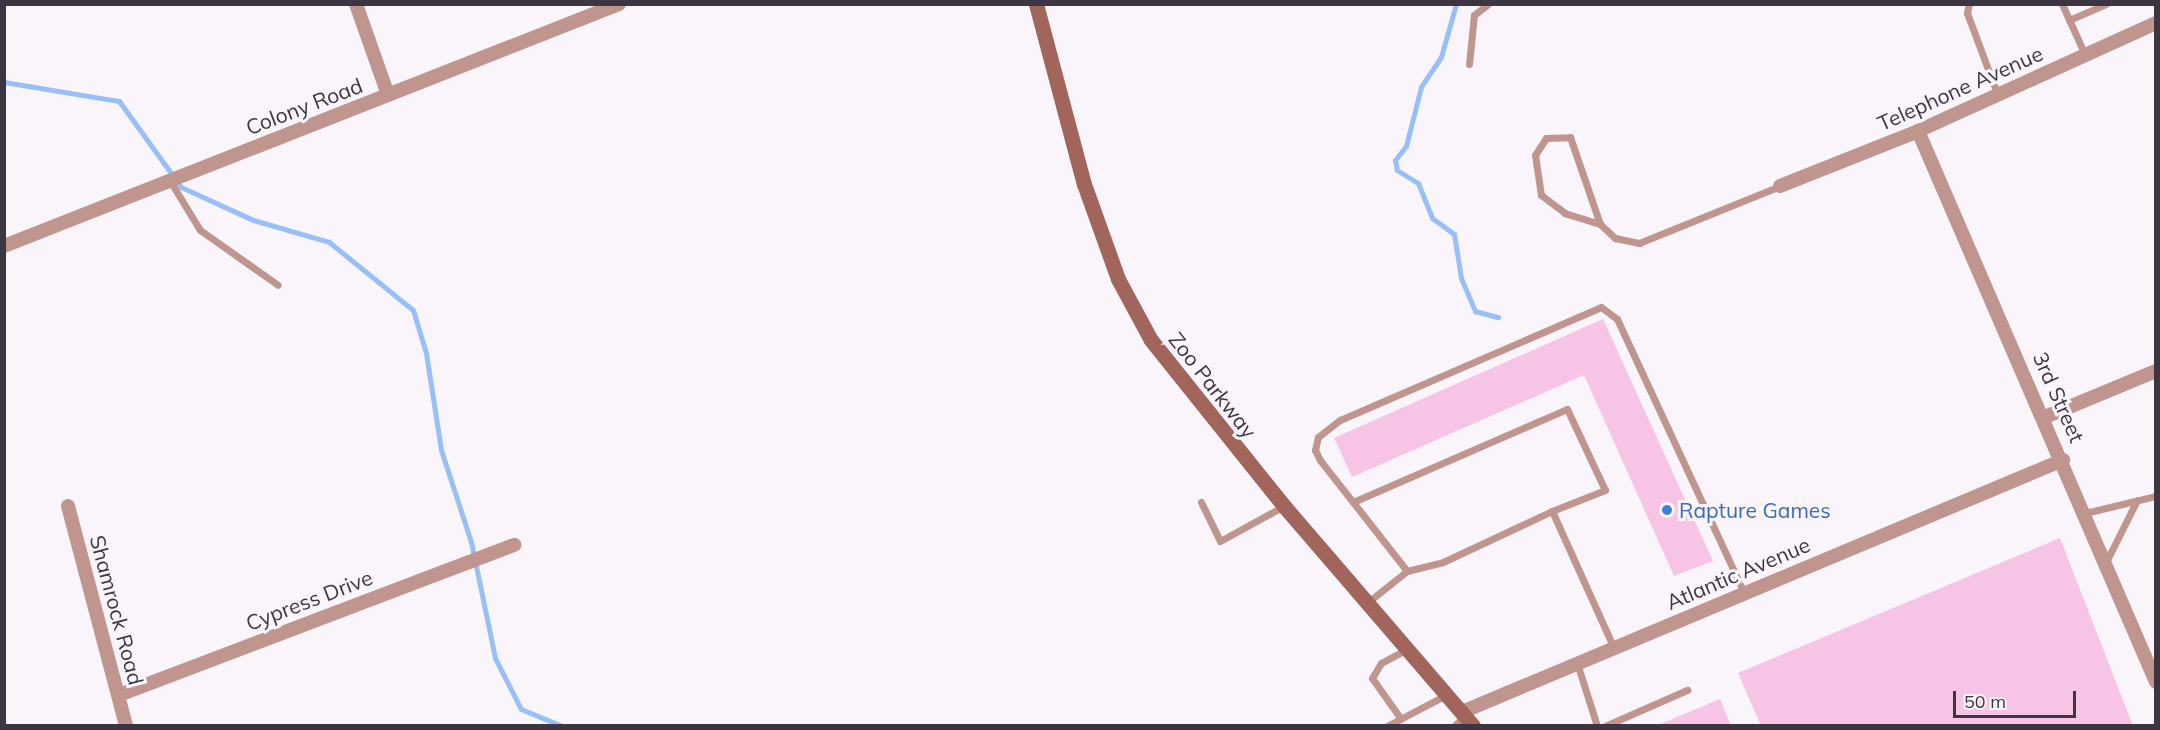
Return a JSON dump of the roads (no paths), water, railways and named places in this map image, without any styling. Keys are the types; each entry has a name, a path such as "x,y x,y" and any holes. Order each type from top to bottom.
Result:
{"main road":[{"name":"Zoo Parkway","path":"1036,4 1084,184 1118,279 1151,340 1284,507 1448,694 1464,720"}],"street":[{"path":"356,4 388,95"},
{"name":"Colony Road","path":"4,246 619,4"},
{"name":"Telephone Avenue","path":"1780,186 1918,131 2156,23"},
{"name":"3rd Street","path":"1918,131 2045,417 2155,679"},
{"path":"2045,417 2156,371"},
{"name":"Atlantic Avenue","path":"1464,720 1577,663 2063,460"},
{"name":"Shamrock Road","path":"68,507 126,726"},
{"name":"Cypress Drive","path":"119,695 514,545"}],"lane":[{"path":"1469,64 1474,15 1488,4"},
{"path":"1969,4 1967,13 1998,96"},
{"path":"2062,4 2085,55"},
{"path":"2069,20 2106,4"},
{"path":"1600,224 1577,147 1570,138 1546,138 1535,155 1541,195 1565,213 1600,224 1616,238 1639,243 1780,186"},
{"path":"170,181 200,230 278,285"},
{"path":"1407,571 1315,450 1327,428 1601,307 1617,320 1744,593"},
{"path":"1353,502 1567,409 1605,490 1552,511 1443,562 1407,571 1368,602"},
{"path":"2085,513 2156,496"},
{"path":"1201,501 1220,541 1284,507"},
{"path":"2106,562 2137,501"},
{"path":"1552,511 1614,648"},
{"path":"1401,719 1372,678 1381,663 1407,649"},
{"path":"1577,663 1598,726"},
{"path":"1605,726 1687,690"},
{"path":"1387,726 1448,694"}],"waterway":[{"path":"1456,4 1441,57 1421,87 1406,146 1395,160 1397,170 1418,183 1432,218 1454,234 1461,278 1475,311 1498,317"},
{"path":"4,82 119,101 181,187 253,220 329,242 413,310 426,353 441,450 471,542 495,658 521,709 562,726"}],"place":[{"name":"Rapture Games","path":"1667,510"}]}
